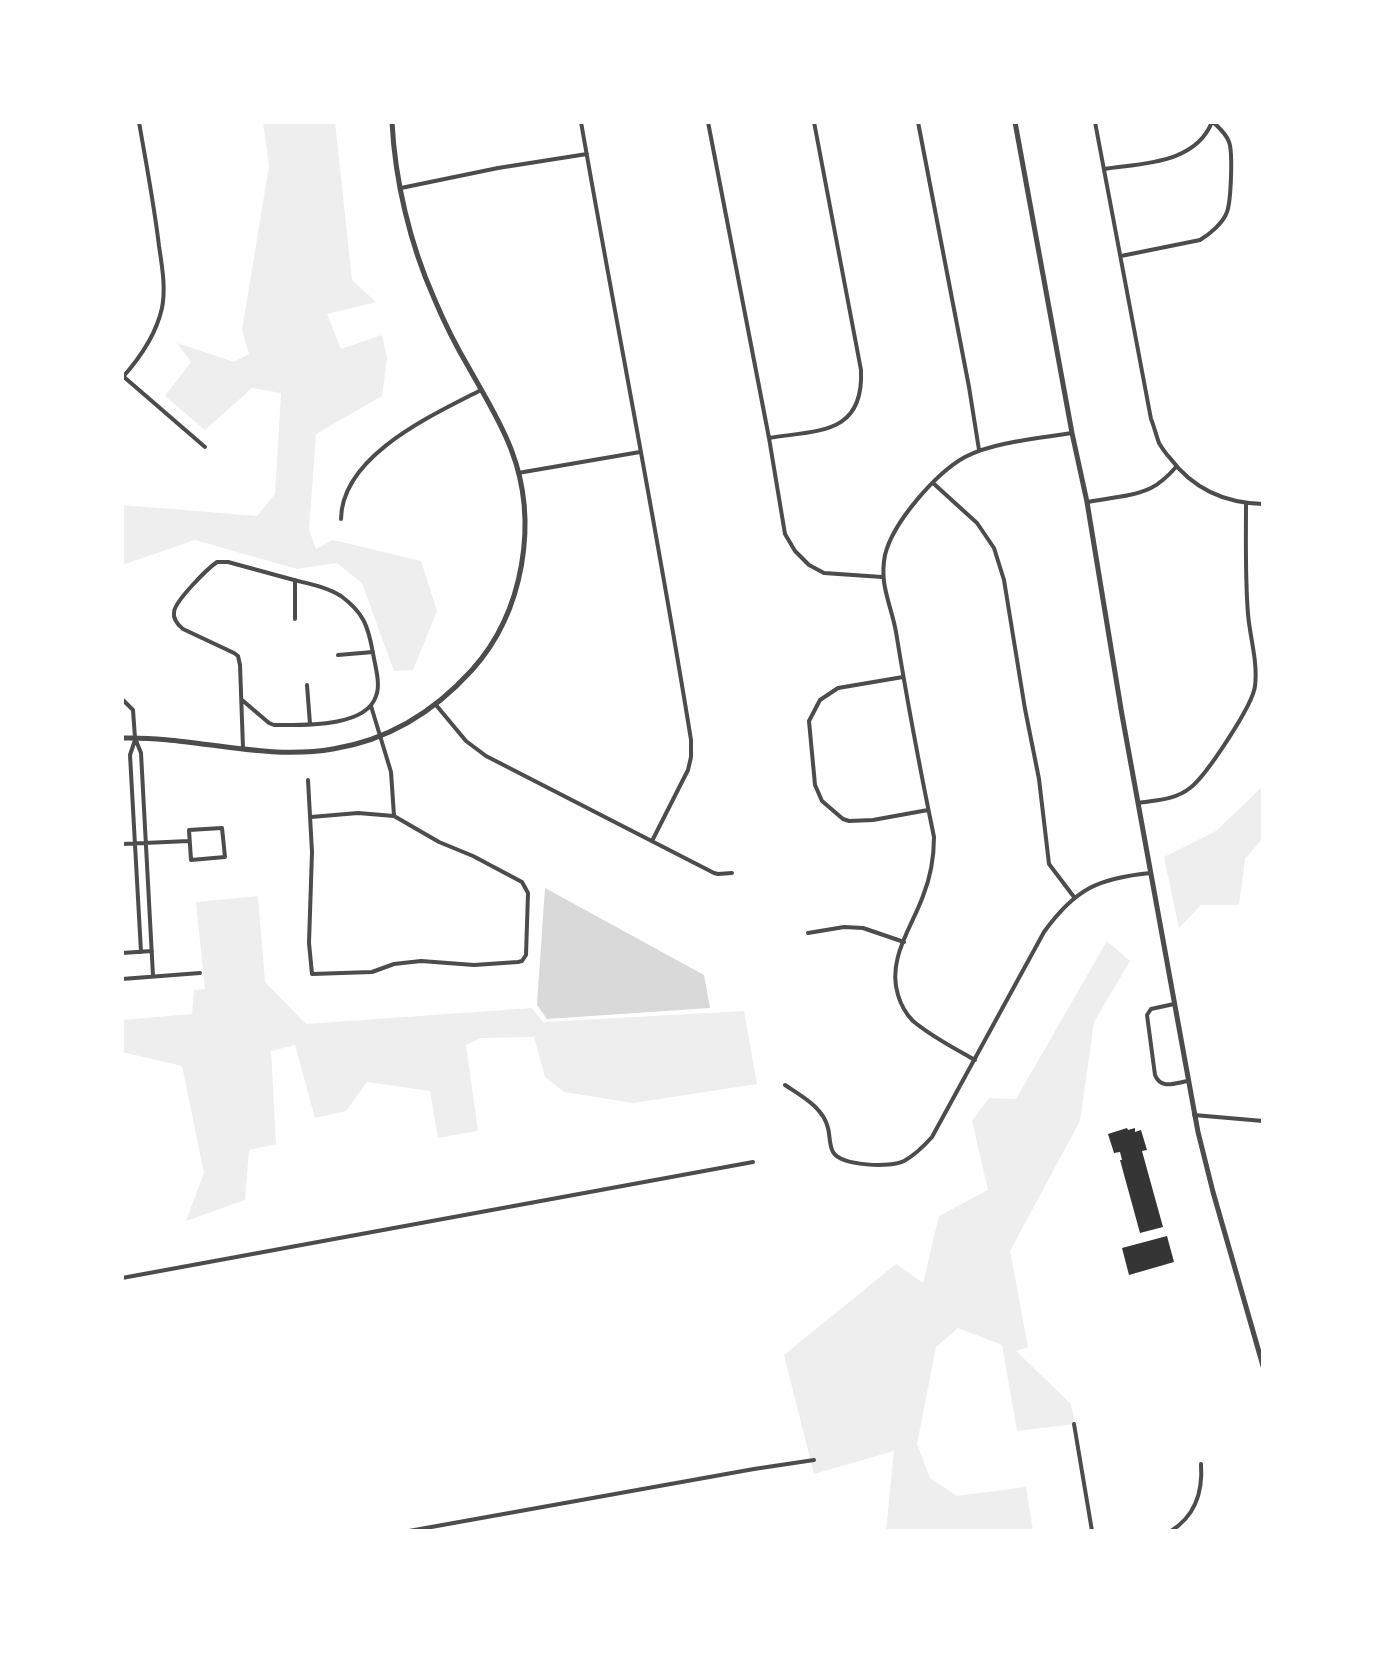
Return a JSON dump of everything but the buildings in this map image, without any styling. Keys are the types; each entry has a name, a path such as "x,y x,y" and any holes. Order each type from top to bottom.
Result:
{"street":[{"path":"139,122 156,220 163,294 154,331 123,378 205,447"},
{"path":"122,738 315,751 345,747 407,725 436,705 483,658 497,637 519,578 525,541 523,497 512,451 425,277 401,188 392,122"},
{"path":"581,122 691,740 688,770 652,841"},
{"path":"708,122 785,534 795,551 809,565 824,573 882,577"},
{"path":"769,438 831,428 847,417 860,396 861,370 814,122"},
{"path":"918,122 979,451"},
{"path":"1015,122 1087,502 1194,1115 1263,1366"},
{"path":"1095,122 1151,419 1159,444 1176,467 1203,490 1246,504 1263,504"},
{"path":"1104,169 1180,155 1201,140 1212,122 1226,135 1231,148 1228,206 1223,219 1208,235 1200,240 1121,256"},
{"path":"401,188 587,154"},
{"path":"341,519 341,504 351,484 390,442 481,390"},
{"path":"975,1060 911,1019 901,1007 894,977 898,955 924,896 934,858 934,837 882,577 891,537 944,472 979,451 1072,433"},
{"path":"518,473 640,452"},
{"path":"1087,502 1139,493 1161,482 1176,467"},
{"path":"933,483 977,523 994,548 1004,580 1039,779 1049,864 1074,897"},
{"path":"1138,803 1167,799 1191,788 1206,771 1252,699 1256,684 1248,613 1246,504"},
{"path":"242,700 272,725 345,721 371,706 378,692 373,652 365,621 357,609 332,591 228,562 217,562 199,578 175,608 175,617 179,627 238,656 243,748"},
{"path":"295,580 295,619"},
{"path":"338,655 373,652"},
{"path":"903,677 838,688 820,700 809,721 815,785 822,801 849,821 928,810"},
{"path":"307,685 310,724"},
{"path":"122,699 133,710 135,738 141,753 153,976"},
{"path":"436,705 466,741 486,756 714,873 732,873"},
{"path":"371,706 391,772 394,816"},
{"path":"135,738 130,755 141,952"},
{"path":"308,780 312,852 309,943 312,974 372,972 394,964 421,961 474,965 522,961 526,955 528,893 522,882 439,842 394,816 358,813 311,817"},
{"path":"222,828 225,857 191,860 189,841 189,830 222,828"},
{"path":"122,844 189,841"},
{"path":"785,1085 806,1099 824,1117 832,1151 843,1159 891,1165 905,1160 932,1137 1044,932 1060,910 1074,897 1103,882 1151,873"},
{"path":"808,933 844,927 863,928 904,942"},
{"path":"122,953 152,951"},
{"path":"122,979 200,973"},
{"path":"1174,1004 1151,1009 1147,1015 1155,1075 1164,1085 1188,1081"},
{"path":"1194,1115 1263,1121"},
{"path":"122,1278 753,1162"},
{"path":"1074,1424 1092,1531"},
{"path":"409,1531 814,1460"},
{"path":"1171,1531 1181,1524 1197,1502 1202,1478 1201,1464"}],"shaded area":[{"path":"263,122 335,122 352,280 376,302 327,314 341,349 382,335 387,358 382,396 316,434 309,530 316,549 333,540 421,561 437,611 413,670 394,671 362,583 337,563 297,569 195,540 122,565 122,505 257,516 275,494 281,393 252,388 205,430 165,396 191,362 177,343 234,362 249,354 242,330 269,166"},
{"path":"1263,786 1263,838 1245,859 1239,905 1201,905 1179,928 1164,857 1216,831"},
{"path":"545,888 704,975 710,1008 547,1019 537,1005"},
{"path":"258,896 265,982 306,1024 532,1008 543,1022 744,1011 757,1084 633,1103 564,1092 545,1077 534,1037 481,1038 466,1045 478,1131 438,1138 430,1091 367,1082 346,1111 315,1118 295,1045 271,1051 276,1144 249,1150 245,1200 186,1221 204,1173 182,1066 122,1052 122,1020 192,1014 194,990 205,989 196,902"},
{"path":"1107,941 1130,961 1094,1022 1080,1121 1010,1251 1028,1347 1016,1351 1071,1404 1075,1424 1017,1431 1002,1345 958,1328 936,1347 917,1444 930,1478 957,1496 1026,1487 1033,1531 886,1531 894,1451 814,1474 784,1355 896,1264 923,1283 939,1216 988,1190 972,1121 989,1098 1016,1099"}]}
